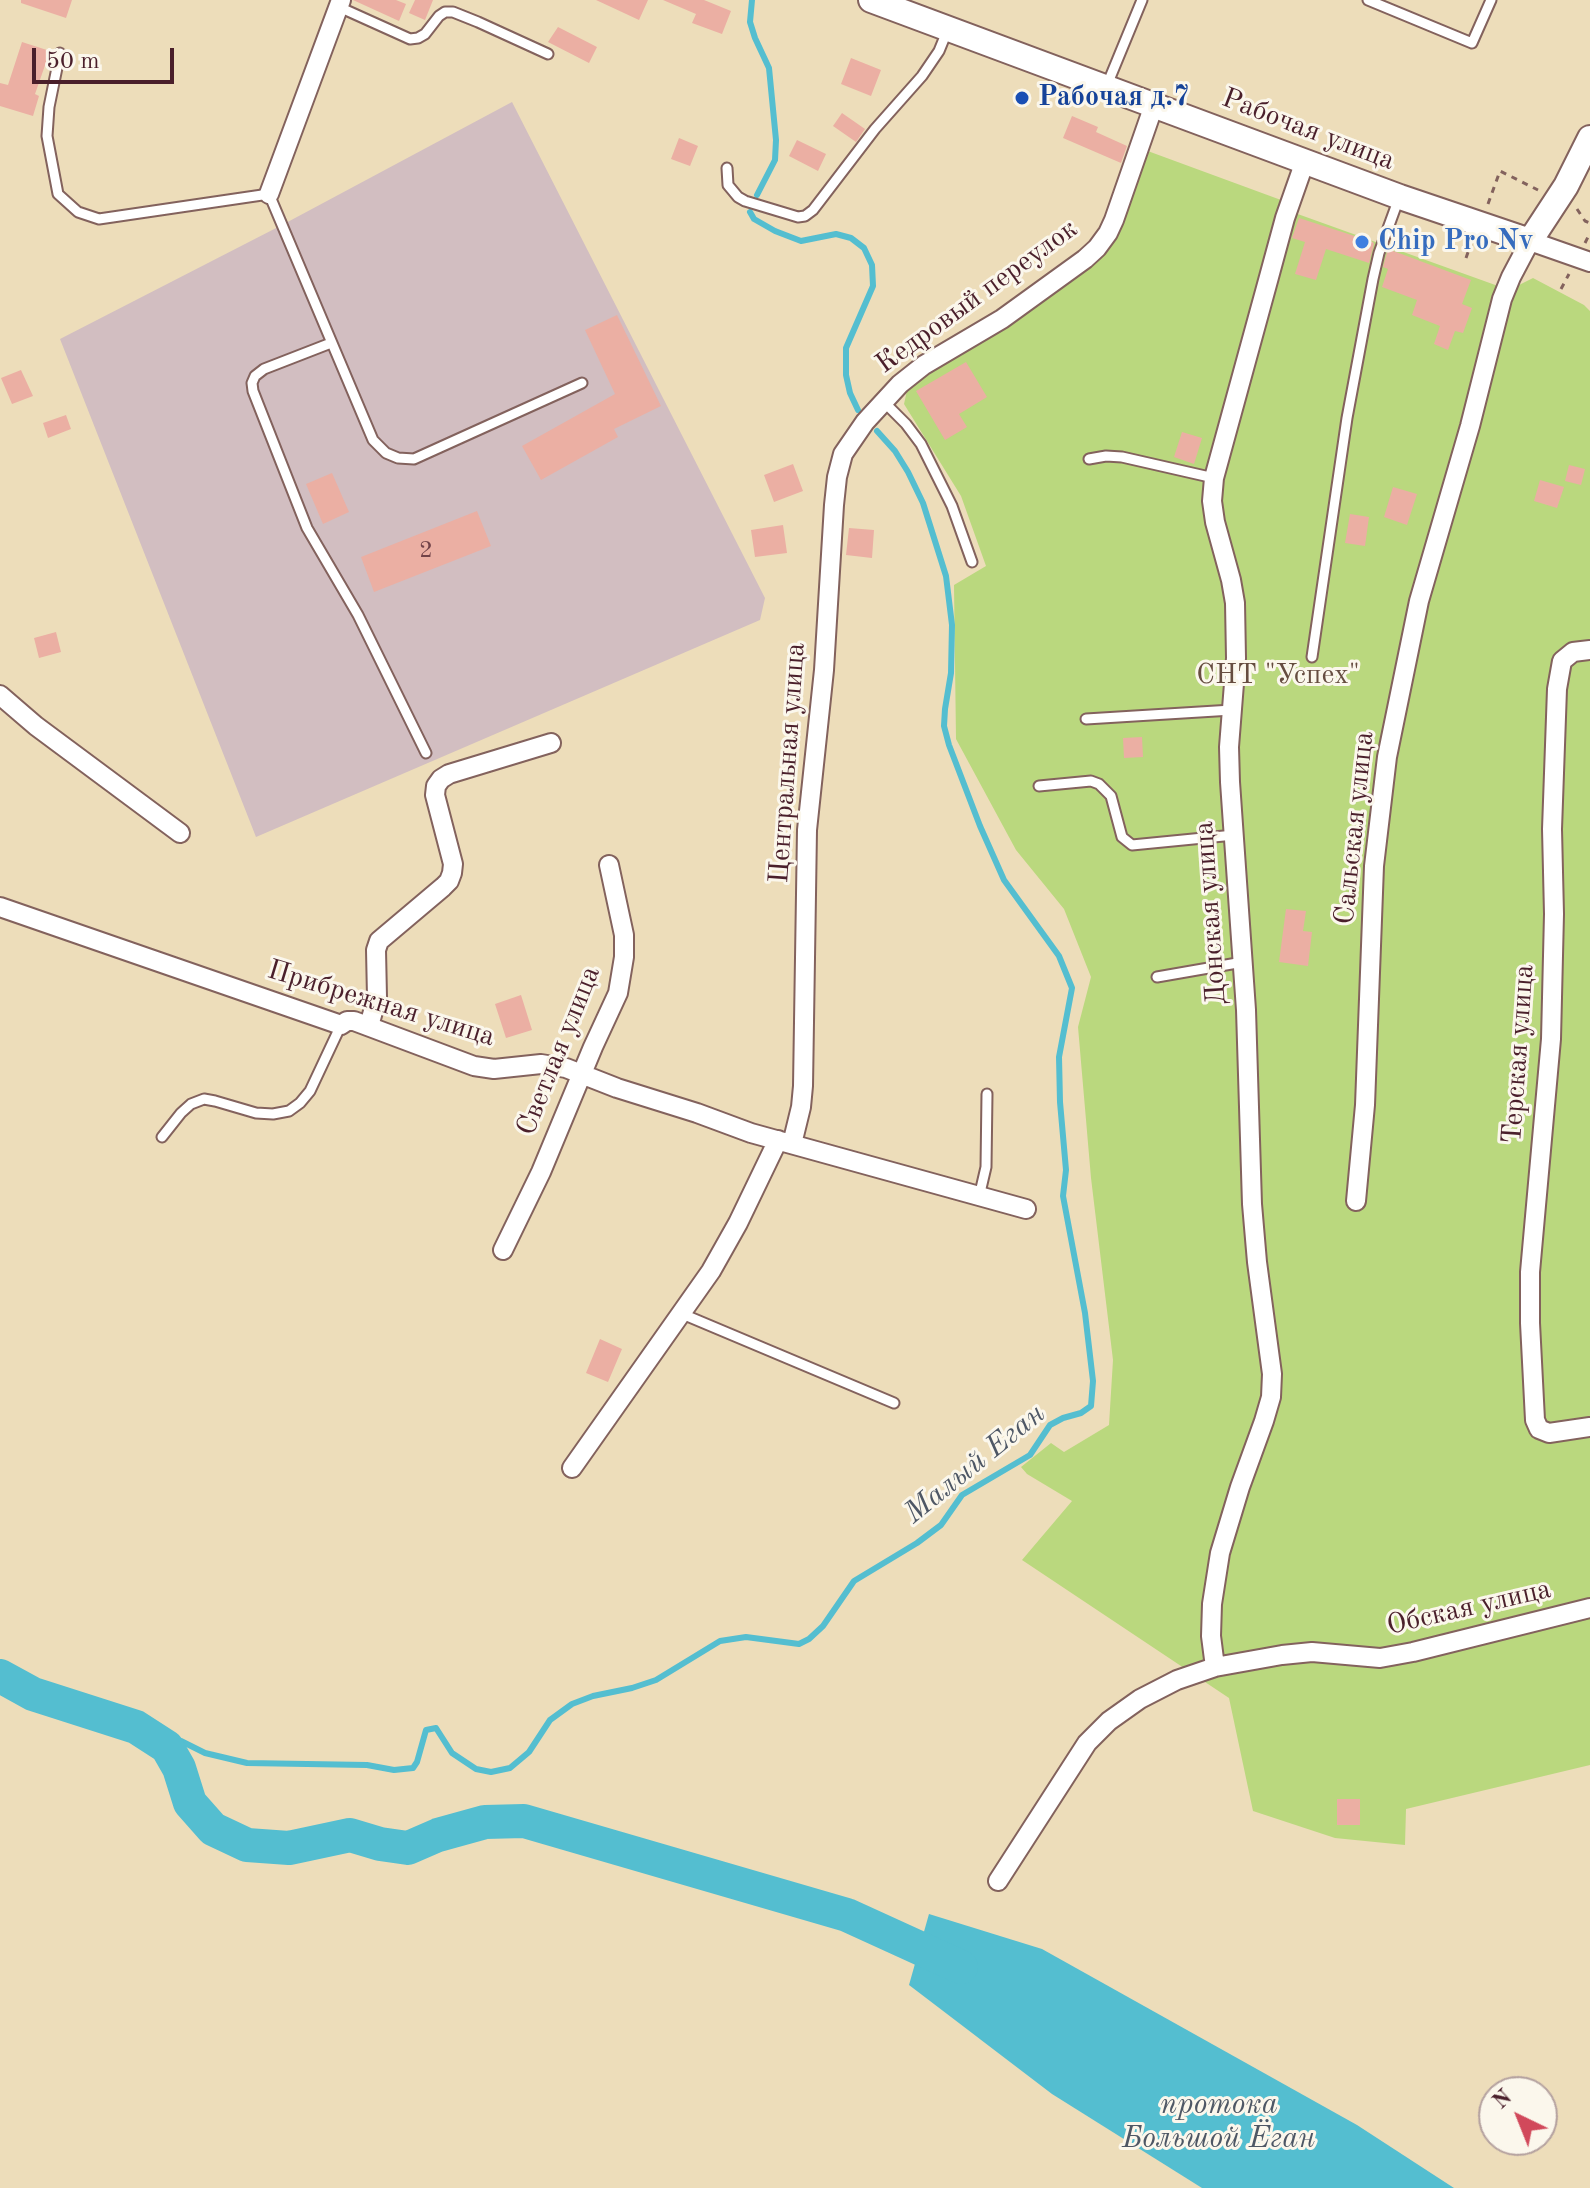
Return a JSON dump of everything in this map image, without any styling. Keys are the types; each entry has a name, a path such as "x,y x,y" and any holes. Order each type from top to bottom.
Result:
{"street":[{"name":"Рабочая улица","path":"871,0 1400,197 1590,262"},
{"path":"269,194 340,4"},
{"name":"Кедровый переулок","path":"883,401 924,365 1002,319 1097,248 1114,220 1154,105"},
{"path":"1530,241 1566,186 1590,138"},
{"name":"Донская улица","path":"1215,1667 1211,1636 1212,1604 1220,1553 1271,1397 1272,1374 1252,1204 1243,962 1229,747 1236,658 1235,603 1212,501 1214,478 1281,233 1305,161"},
{"name":"Сальская улица","path":"1356,1201 1365,1105 1374,866 1387,757 1419,601 1470,426 1502,299 1530,241"},
{"name":"Центральная улица","path":"572,1468 711,1271 785,1142 801,1107 807,830 824,670 837,477 843,454 883,401"},
{"name":"Терская улица","path":"1590,650 1573,652 1562,661 1557,689 1552,829 1554,914 1551,1039 1530,1272 1530,1323 1535,1420 1539,1429 1549,1433 1590,1427"},
{"path":"0,695 36,726 180,833"},
{"path":"369,1026 377,997 376,950 379,941 443,887 452,873 453,864 435,795 436,786 449,774 551,743"},
{"name":"Светлая улица","path":"503,1250 541,1172 618,993 624,935 609,865"},
{"name":"Прибрежная улица","path":"0,907 341,1025 347,1021 369,1026 474,1066 494,1069 541,1064 566,1068 617,1088 785,1142 1026,1209"},
{"name":"Обская улица","path":"998,1881 1087,1743 1109,1721 1140,1699 1177,1680 1215,1667 1312,1652 1380,1658 1590,1608"}],"lane":[{"path":"1106,87 1142,0"},
{"path":"1368,0 1472,43 1491,0"},
{"path":"340,4 410,39 425,34 445,12 453,12 548,54"},
{"path":"727,168 728,185 738,197 798,217 805,216 922,76 949,29"},
{"path":"60,53 49,107 47,136 58,194 78,212 99,219 269,194 373,440 386,453 414,459 582,383"},
{"path":"1312,657 1347,418 1370,294 1379,253 1400,197"},
{"path":"331,343 264,369 255,376 253,391 307,528 358,615 426,753"},
{"path":"883,401 921,444 952,506 972,562"},
{"path":"1089,459 1122,457 1214,478"},
{"path":"1086,719 1232,710"},
{"path":"1039,786 1091,781 1099,784 1111,796 1122,837 1132,845 1234,835"},
{"path":"1157,977 1243,962"},
{"path":"162,1137 181,1113 191,1104 204,1099 256,1113 289,1111 310,1091 341,1025"},
{"path":"979,1197 986,1167 987,1094"},
{"path":"680,1313 894,1403"}],"shaded area":[{"path":"512,102 765,598 760,620 256,837 60,339"}],"green space":[{"name":"СНТ \"Успех\"","path":"1145,150 1281,200 1281,208 1512,291 1533,278 1590,311 1590,1765 1406,1809 1405,1845 1335,1838 1253,1811 1229,1698 1022,1560 1072,1501 1027,1474 1021,1467 1051,1443 1064,1452 1109,1425 1113,1360 1091,1178 1078,1027 1091,977 1064,909 1016,850 956,739 954,585 986,566 961,496 904,404 908,386 1004,325 1109,250"}],"water":[{"name":"протока Большой Ёган","path":"929,1914 1042,1949 1357,2125 1454,2188 1202,2188 1052,2094 909,1985"}],"building":[{"path":"21,0 72,0 66,18 21,3"},
{"path":"353,0 396,0 406,4 399,21"},
{"path":"415,0 433,0 425,20 409,13"},
{"path":"596,0 648,0 639,20"},
{"path":"663,0 704,0 731,11 722,34 692,23 696,14"},
{"path":"558,27 597,47 589,63 548,42"},
{"path":"22,42 50,51 35,94 39,96 33,116 0,106 0,83 8,85"},
{"path":"851,58 881,70 871,96 841,84"},
{"path":"842,113 865,129 856,142 833,126"},
{"path":"1072,116 1098,127 1096,132 1127,146 1121,163 1063,138"},
{"path":"679,138 698,146 690,166 671,159"},
{"path":"797,140 826,154 818,171 789,156"},
{"path":"1299,218 1373,242 1369,263 1326,249 1316,280 1295,274 1305,242 1292,238"},
{"path":"1388,249 1471,280 1462,304 1472,308 1463,333 1455,331 1448,350 1434,344 1440,326 1412,315 1417,300 1382,287 1388,269 1383,267"},
{"path":"617,315 661,406 614,429 618,437 541,480 522,446 615,394 585,330"},
{"path":"966,362 987,397 959,414 967,427 945,440 916,391"},
{"path":"21,370 33,396 12,404 1,378"},
{"path":"66,415 71,429 48,438 43,423"},
{"path":"1182,432 1202,438 1194,464 1174,457"},
{"path":"793,464 803,491 774,502 764,475"},
{"path":"1569,465 1585,469 1581,485 1565,481"},
{"path":"332,473 349,512 323,524 306,484"},
{"path":"1540,480 1564,487 1557,508 1534,501"},
{"path":"1393,487 1417,494 1407,525 1384,517"},
{"path":"477,511 491,546 374,592 361,557"},
{"path":"1350,514 1369,517 1365,546 1345,543"},
{"path":"783,525 787,553 755,557 751,530"},
{"path":"849,528 874,530 872,558 846,555"},
{"path":"56,632 61,652 39,658 34,638"},
{"path":"1142,737 1143,757 1124,758 1123,738"},
{"path":"1286,909 1306,911 1303,931 1312,932 1308,966 1279,962"},
{"path":"521,995 532,1030 506,1038 495,1004"},
{"path":"600,1339 622,1349 608,1382 586,1373"},
{"path":"1337,1799 1360,1799 1360,1825 1337,1825"}],"waterway":[{"name":"Малый Еган","path":"752,0 750,22 769,68 776,140 775,160 757,195"},
{"name":"Малый Еган","path":"750,212 754,219 775,231 801,241 836,234 851,238 864,248 872,265 873,286 846,348 846,375 858,410"},
{"name":"Малый Еган","path":"136,1727 181,1741 205,1753 247,1763 367,1765 394,1770 413,1768 426,1730 436,1728 452,1753 476,1769 491,1772 510,1768 529,1752 550,1720 572,1704 656,1680 720,1641 746,1637 799,1644 809,1639 823,1626 854,1581 941,1525 962,1495 1030,1455 1050,1425 1091,1406 1093,1381 1085,1313 1063,1196 1066,1170 1059,1057 1072,988 1059,956 1004,880 949,745 944,726 951,673 952,625 946,576 923,503 895,451 877,431"},
{"name":"протока Большой Ёган","path":"0,1676 33,1694 136,1727 167,1747 179,1768 190,1803 213,1829 247,1845 289,1848 350,1835 408,1848 438,1835 485,1822 524,1821 847,1915 961,1967"}],"place":[{"name":"Рабочая д.7","path":"1022,98"},
{"name":"Chip Pro Nv","path":"1362,242"}]}
